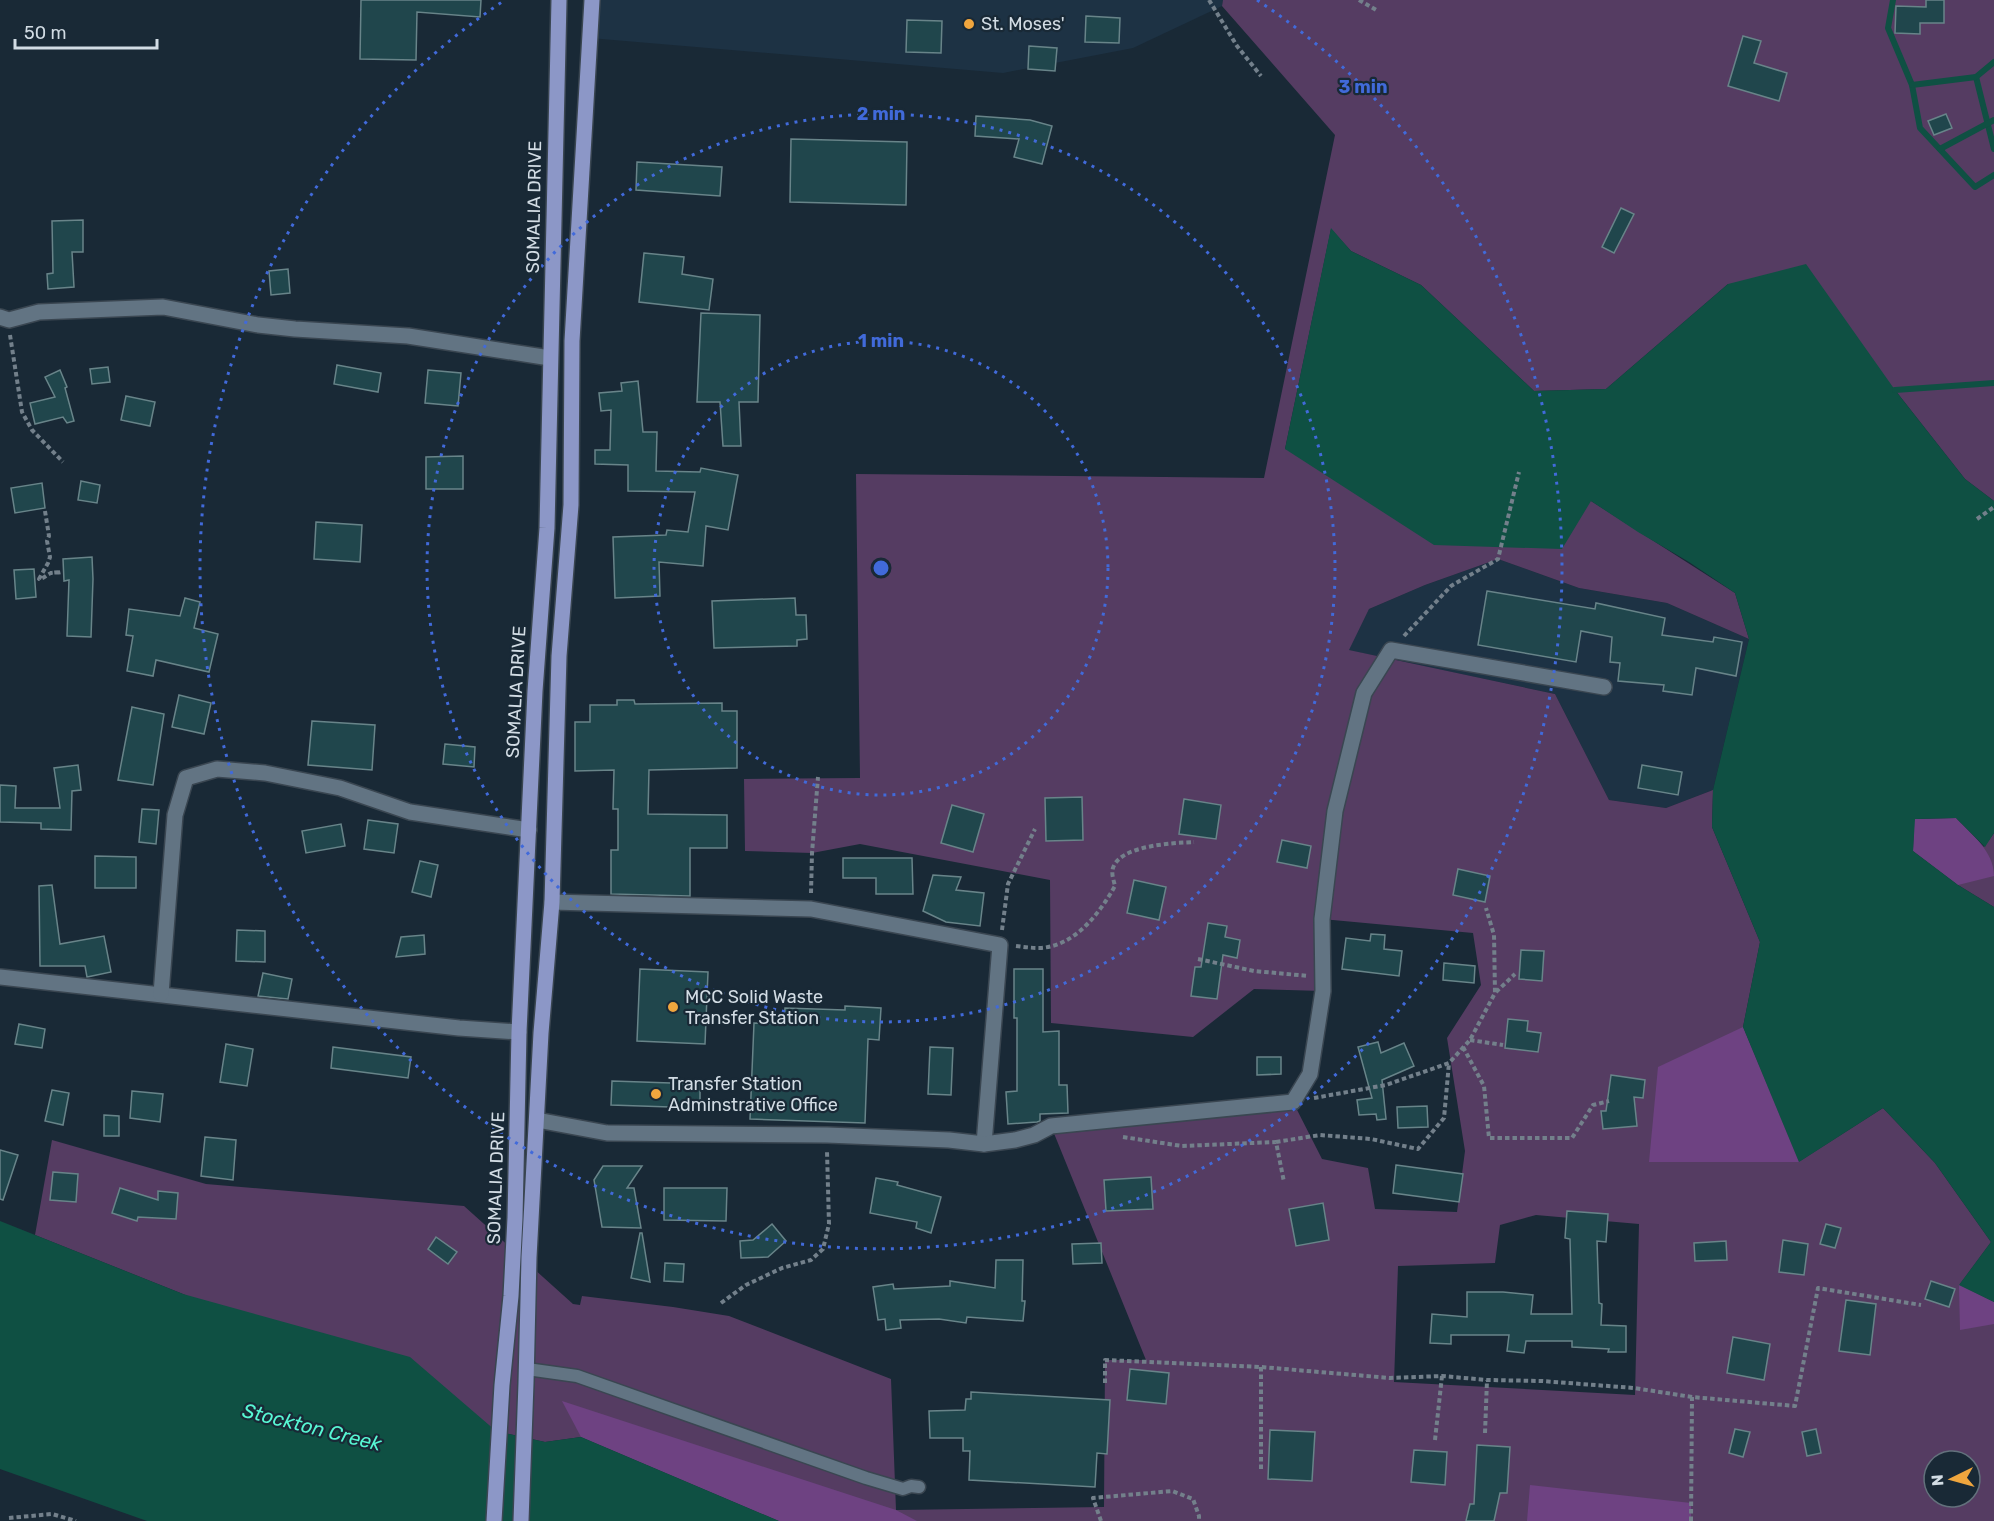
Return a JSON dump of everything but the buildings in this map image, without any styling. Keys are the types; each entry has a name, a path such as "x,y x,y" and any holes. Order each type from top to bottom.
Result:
{"main road":[{"name":"SOMALIA DRIVE","path":"495,1521 502,1385 515,1218 519,1032 535,691 547,528 559,0"},
{"name":"SOMALIA DRIVE","path":"520,1521 529,1257 541,1033 552,902 560,656 570,505 572,341 592,0"}],"street":[{"path":"5,318 39,312 163,307 258,325 408,336 550,358"},
{"path":"537,1120 607,1133 827,1135 949,1140 984,1144 1034,1135 1051,1126 1293,1102 1310,1074 1322,984 1322,919 1335,811 1364,693 1391,650 1604,687"},
{"path":"161,994 175,815 186,778 217,769 265,772 340,788 410,812 529,830"},
{"path":"552,902 811,909 1000,945 984,1144"},
{"path":"0,977 459,1028 519,1032"}],"lane":[{"path":"526,1376 577,1377 866,1478 903,1489 919,1486"}],"path":[{"path":"1209,0 1237,46 1261,76"},
{"path":"1359,0 1378,11"},
{"path":"5,318 22,412 32,430 63,462"},
{"path":"1391,650 1451,586 1498,559 1519,472"},
{"path":"1977,519 1994,507"},
{"path":"45,511 50,557 39,579 45,578 50,573"},
{"path":"811,909 812,853 818,777"},
{"path":"1035,829 1008,884 1000,945 1041,948 1061,943 1088,924 1106,903 1115,886 1112,871 1116,861 1123,855 1157,844 1194,842"},
{"path":"1486,908 1494,935 1495,993"},
{"path":"1198,958 1322,984"},
{"path":"1293,1102 1386,1085 1449,1063 1470,1040 1495,993 1515,974"},
{"path":"1470,1040 1503,1045"},
{"path":"1463,1047 1484,1086 1489,1138 1572,1138 1593,1105 1609,1101"},
{"path":"1116,1136 1182,1146 1276,1142 1320,1135 1371,1139 1418,1149 1444,1119 1449,1063"},
{"path":"721,1303 755,1281 782,1268 811,1260 823,1249 829,1224 827,1135"},
{"path":"1276,1142 1284,1182"},
{"path":"1105,1383 1104,1360 1261,1367 1390,1378 1442,1376 1542,1381 1634,1388 1692,1397 1795,1406 1818,1288 1921,1305"},
{"path":"1261,1367 1261,1471"},
{"path":"1435,1440 1442,1376"},
{"path":"1485,1433 1487,1380"},
{"path":"1691,1521 1692,1397"},
{"path":"1101,1521 1093,1498 1172,1491 1193,1499 1199,1521"},
{"path":"9,1518 52,1514 76,1521"}],"shaded area":[{"path":"592,0 1223,0 1222,6 1133,48 1003,73 590,38"},
{"path":"1223,0 1994,0 1994,501 1965,479 1895,390 1728,284 1606,389 1534,391 1421,285 1351,251 1331,229 1285,449 1591,501 1735,593 1749,639 1667,603 1579,588 1498,559 1425,585 1369,609 1349,650 1555,694 1609,800 1666,808 1713,790 1712,827 1760,942 1743,1027 1800,1161 1883,1108 1935,1163 1991,1242 1960,1284 1994,1302 1994,1521 779,1521 581,1437 545,1442 496,1431 183,1294 35,1235 52,1140 206,1184 464,1206 573,1304 580,1305 582,1296 729,1316 891,1379 896,1510 1104,1507 1105,1360 1146,1360 1051,1126 1293,1102 1322,1159 1368,1168 1375,1209 1457,1212 1465,1151 1447,1038 1481,985 1473,933 1322,919 1323,991 1254,989 1193,1037 1051,1023 1050,880 860,844 812,853 745,851 744,779 860,778 856,474 1264,478 1335,135 1222,6","holes":["1536,1215 1639,1224 1635,1395 1394,1382 1398,1266 1495,1263 1500,1225"]},
{"path":"1498,559 1579,588 1667,603 1749,639 1713,790 1666,808 1609,800 1555,694 1348,650 1369,609 1425,585"},
{"path":"1956,818 1984,847 1994,833 1994,907 1958,885 1913,851"},
{"path":"1956,818 1986,851 1994,876 1958,885 1913,851 1914,819"},
{"path":"1743,1027 1799,1162 1649,1162 1658,1067"},
{"path":"1959,1285 1994,1302 1994,1324 1960,1330"},
{"path":"562,1401 896,1510 917,1521 779,1521 581,1437"},
{"path":"1530,1485 1691,1503 1691,1521 1527,1521"}],"water":[{"path":"1331,228 1351,251 1421,285 1534,391 1606,389 1728,284 1806,264 1895,390 1965,479 1994,501 1994,833 1985,847 1956,818 1915,819 1913,851 1958,885 1994,907 1994,1302 1959,1285 1991,1242 1935,1163 1883,1108 1799,1162 1743,1027 1760,942 1712,827 1713,790 1749,639 1735,593 1591,501 1562,549 1434,545 1285,449"},
{"name":"Stockton Creek","path":"0,1221 183,1294 410,1357 496,1431 545,1442 581,1437 779,1521 147,1521 0,1469"}],"waterway":[{"path":"1893,0 1888,28 1912,85 1920,128 1975,187 1994,175"},
{"path":"1912,85 1976,77 1994,62"},
{"path":"1976,77 1994,149"},
{"path":"1940,149 1994,120"},
{"path":"1895,390 1994,383"}],"place":[{"name":"St. Moses'","path":"969,24"},
{"name":"MCC Solid Waste Transfer Station","path":"673,1007"},
{"name":"Transfer Station Adminstrative Office","path":"656,1094"}]}
